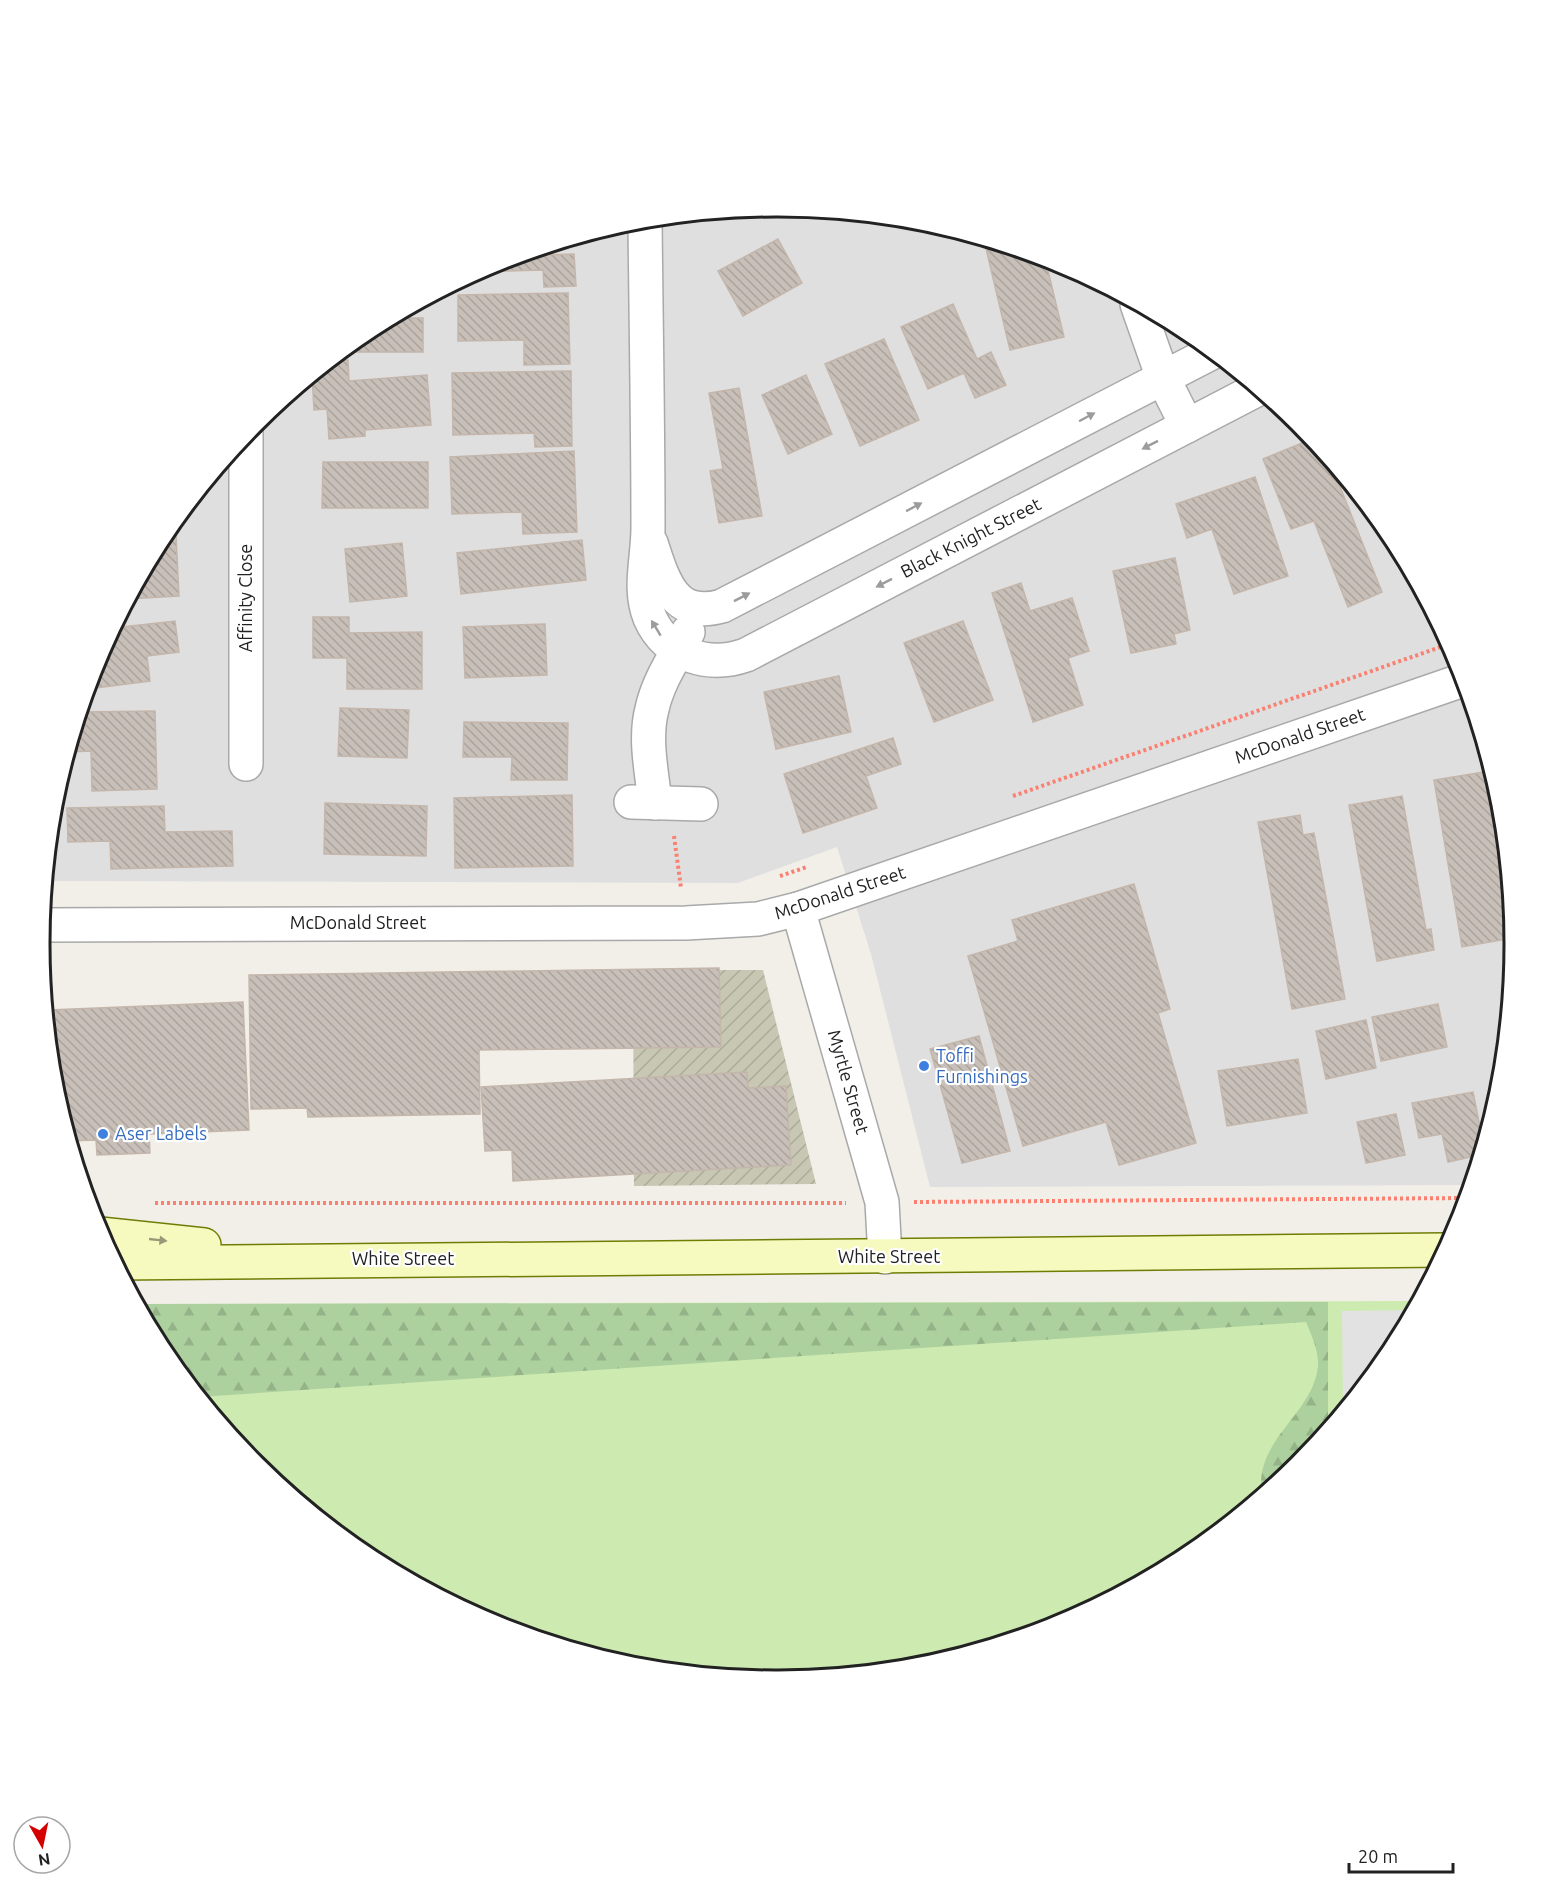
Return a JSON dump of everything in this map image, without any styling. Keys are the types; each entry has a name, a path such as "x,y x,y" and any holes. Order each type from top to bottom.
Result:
{"main road":[{"name":"White Street","path":"111,1235 334,1259"},
{"name":"White Street","path":"123,1263 334,1259 885,1257 1436,1250"}],"street":[{"path":"645,228 648,532 645,602 658,632 678,651"},
{"path":"1141,314 1163,378 1187,426"},
{"path":"648,532 662,577 671,592 681,602 699,609 719,608 1204,356"},
{"name":"Black Knight Street","path":"678,651 713,660 729,660 746,655 1251,393"},
{"name":"Affinity Close","path":"246,446 246,764"},
{"path":"664,803 649,740 650,717 661,682 699,609"},
{"name":"McDonald Street","path":"50,925 686,923 758,919 798,909 1455,683"},
{"name":"Myrtle Street","path":"798,909 882,1202 885,1257"}],"path":[{"path":"1009,797 1440,647"},
{"path":"664,803 681,888"},
{"path":"773,878 818,863"},
{"path":"670,888 693,888"},
{"path":"940,1202 1457,1198"},
{"path":"147,1203 827,1203"}],"shaded area":[{"path":"776,216 824,218 918,230 965,241 1055,272 1098,291 1180,339 1256,397 1291,429 1353,501 1381,540 1429,622 1465,710 1479,755 1490,802 1502,896 1504,943 1497,1038 1490,1085 1479,1132 1462,1185 930,1187 871,954 837,847 738,883 53,881 63,802 88,710 124,622 172,540 230,464 262,429 334,367 413,314 455,291 498,272 588,241 635,230 729,218"},
{"path":"633,970 763,970 816,1184 634,1186"},
{"path":"1404,1310 1381,1347 1343,1398 1342,1311"}],"green space":[{"path":"1409,1301 1381,1347 1353,1386 1291,1458 1219,1520 1140,1573 1098,1596 1055,1615 965,1646 918,1657 871,1664 824,1669 776,1670 729,1669 682,1664 635,1657 588,1646 498,1615 455,1596 413,1573 334,1520 262,1458 200,1386 145,1304"},
{"path":"1328,1302 1328,1417 1291,1458 1262,1485 1266,1458 1306,1399 1314,1383 1318,1366 1317,1354 1306,1322 208,1396 172,1347 145,1304"}],"building":[{"path":"778,239 802,283 743,316 718,271"},
{"path":"986,247 1048,269 1064,337 1010,350"},
{"path":"545,254 574,254 576,286 544,287 543,270 500,271"},
{"path":"568,293 570,364 524,365 524,340 458,341 458,295"},
{"path":"953,304 977,359 991,352 1006,385 975,398 964,373 928,389 901,327"},
{"path":"410,316 410,318 423,318 423,352 355,352"},
{"path":"884,339 919,420 860,446 825,364"},
{"path":"348,360 349,381 427,375 431,425 365,430 365,436 329,439 327,409 314,410 313,384 343,361"},
{"path":"571,371 572,446 535,447 534,433 453,435 452,373"},
{"path":"806,375 832,434 788,454 762,395"},
{"path":"739,388 762,516 719,523 710,471 723,469 709,393"},
{"path":"1303,443 1323,464 1339,483 1382,592 1348,607 1314,521 1291,529 1263,459"},
{"path":"574,451 577,532 523,534 522,512 452,514 450,457"},
{"path":"323,462 428,462 428,508 322,508"},
{"path":"1255,477 1288,576 1234,594 1212,529 1187,538 1176,504"},
{"path":"176,535 179,596 137,598 147,580"},
{"path":"582,540 586,580 461,594 457,553"},
{"path":"402,543 407,596 350,602 345,549"},
{"path":"1175,558 1190,630 1174,634 1176,644 1131,653 1113,571"},
{"path":"1021,583 1030,611 1072,598 1089,651 1068,658 1083,705 1033,722 992,593"},
{"path":"313,617 349,617 349,633 422,632 422,689 347,689 347,658 313,658"},
{"path":"175,621 179,652 147,656 150,681 96,688 105,665 122,627"},
{"path":"963,621 993,700 934,722 904,643"},
{"path":"545,624 547,675 465,678 463,627"},
{"path":"839,676 851,732 776,749 764,692"},
{"path":"340,708 409,710 407,758 338,756"},
{"path":"155,711 157,789 92,791 91,751 75,752 87,712"},
{"path":"464,722 568,723 567,780 511,780 512,757 463,757"},
{"path":"893,738 901,764 866,776 877,808 803,833 784,774"},
{"path":"1483,772 1497,849 1504,940 1462,947 1434,780"},
{"path":"572,795 573,866 455,868 454,798"},
{"path":"1402,796 1426,930 1431,929 1434,950 1377,961 1349,805"},
{"path":"325,803 427,806 426,856 324,854"},
{"path":"164,806 165,832 232,831 233,866 111,869 110,841 68,842 67,808"},
{"path":"1300,815 1303,835 1314,833 1345,999 1292,1009 1258,822"},
{"path":"1134,884 1170,1009 1158,1013 1196,1143 1119,1165 1106,1122 1023,1146 968,956 1018,941 1012,920"},
{"path":"719,968 721,1047 479,1050 480,1114 308,1117 307,1108 251,1109 249,975"},
{"path":"243,1002 249,1130 149,1134 150,1153 97,1155 96,1140 77,1141 74,1132 63,1085 53,1010"},
{"path":"1438,1004 1447,1047 1381,1061 1372,1017"},
{"path":"1366,1020 1376,1068 1326,1079 1316,1031"},
{"path":"979,1036 1010,1151 962,1163 930,1049"},
{"path":"1298,1059 1307,1113 1227,1126 1218,1071"},
{"path":"747,1072 748,1088 786,1086 791,1165 513,1181 512,1150 485,1151 481,1087"},
{"path":"1473,1092 1480,1127 1471,1157 1448,1162 1442,1134 1419,1138 1412,1103"},
{"path":"1396,1114 1405,1155 1366,1163 1357,1122"}],"place":[{"name":"Toffi Furnishings","path":"924,1066"},
{"name":"Aser Labels","path":"103,1134"}]}
